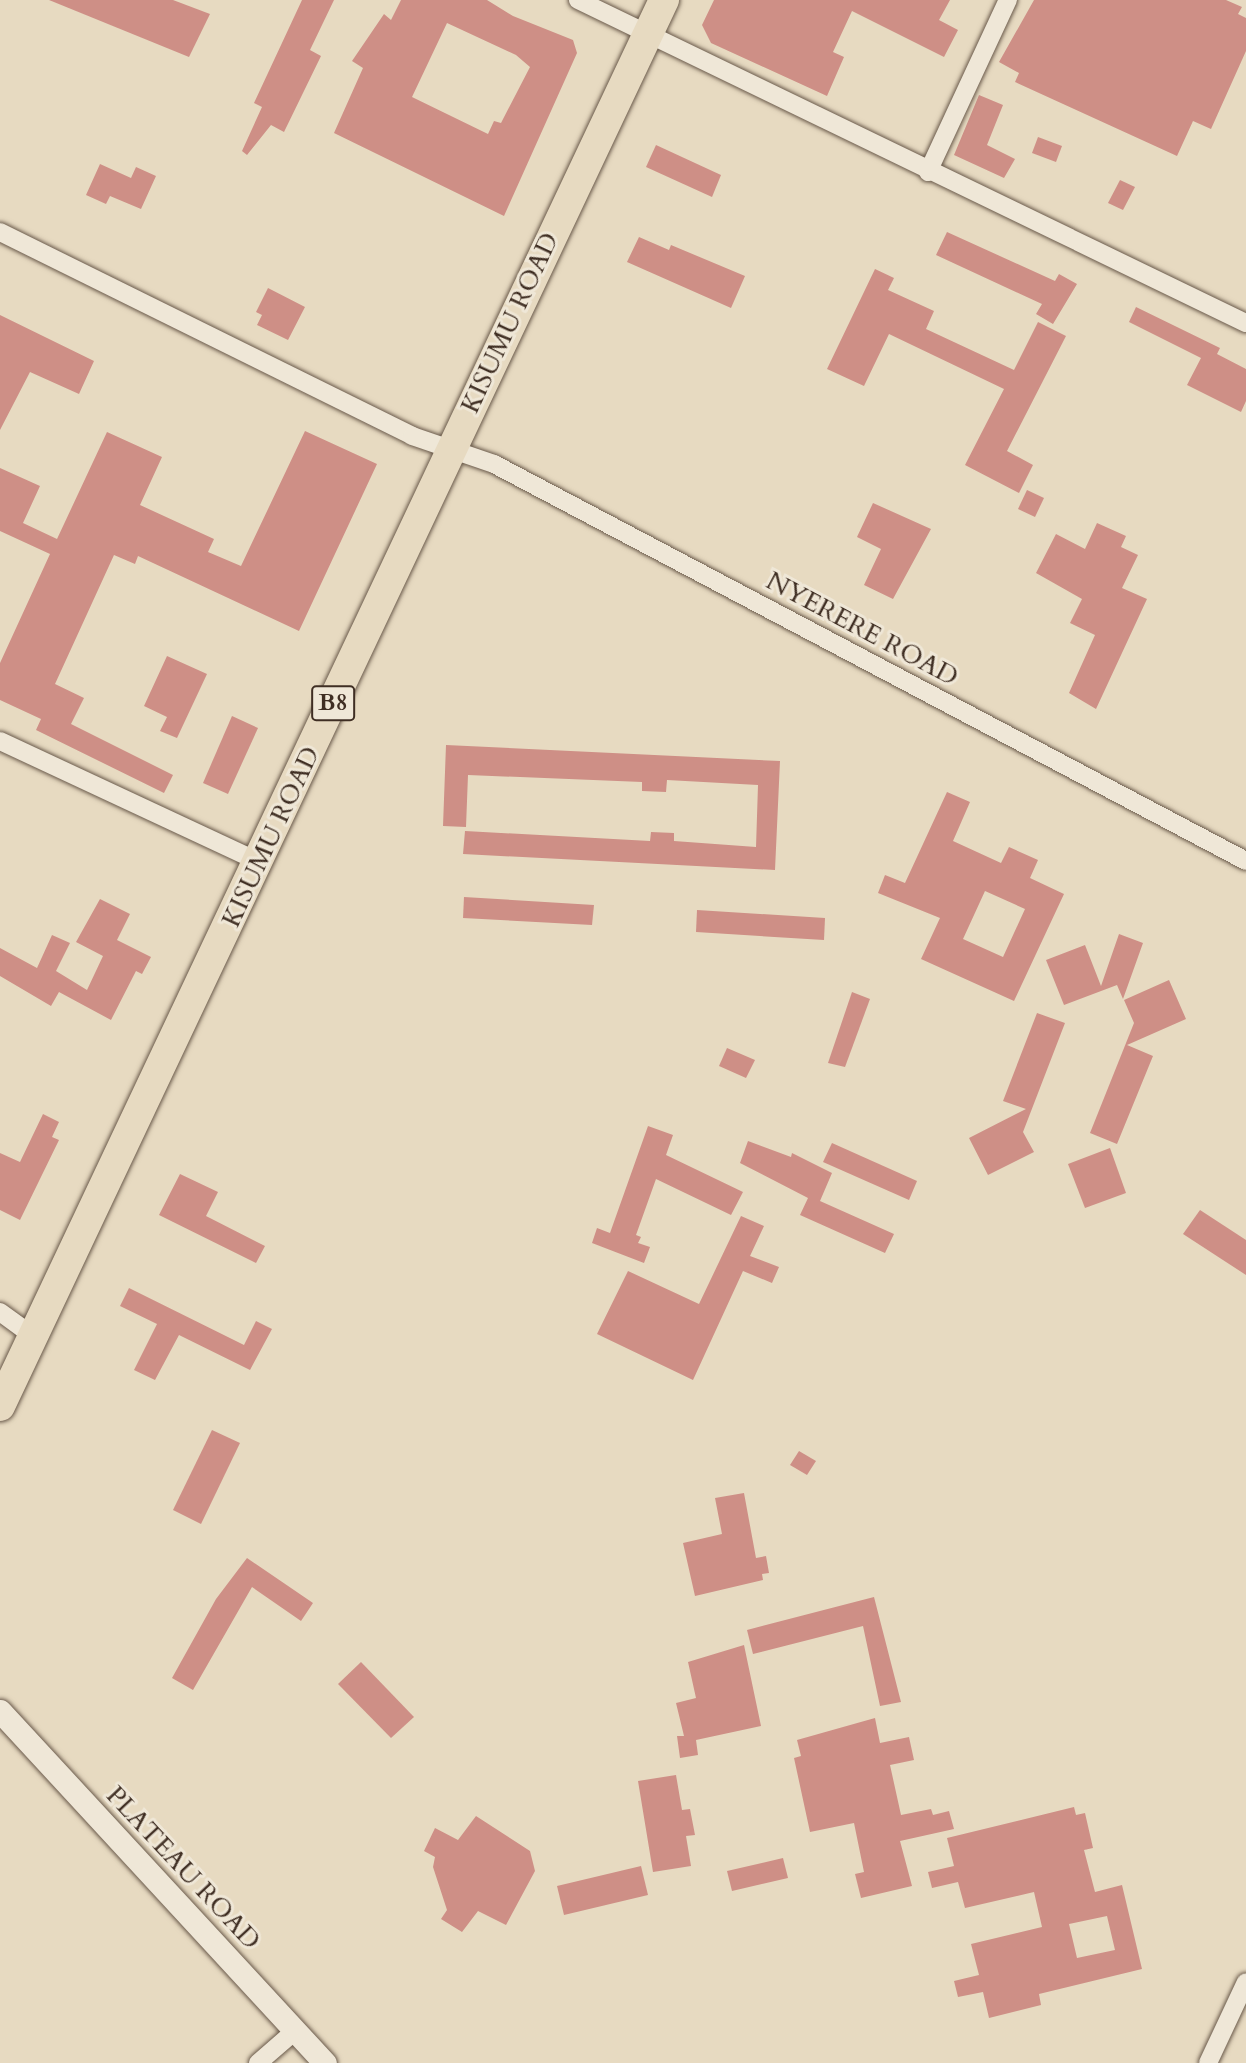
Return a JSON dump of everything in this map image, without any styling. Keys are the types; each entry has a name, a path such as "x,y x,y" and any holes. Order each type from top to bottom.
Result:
{"highway":[{"name":"KISUMU ROAD","path":"0,1406 260,862 452,446 664,0"}],"street":[{"path":"578,0 928,172 1246,323"},
{"path":"928,172 1008,0"},
{"name":"NYERERE ROAD","path":"0,232 412,436 452,446 506,470 1246,862"},
{"path":"0,741 260,862"},
{"path":"0,1312 33,1336"},
{"name":"PLATEAU ROAD","path":"0,1711 325,2063"},
{"path":"1208,2063 1242,2003 1246,1982"},
{"path":"258,2063 295,2031"}],"building":[{"path":"49,0 173,0 210,14 189,57"},
{"path":"302,0 334,0 310,50 321,56 284,132 271,125 247,155 242,151 262,107 254,103"},
{"path":"401,0 487,0 513,16 573,40 577,53 504,216 334,133 363,68 352,61 384,14 391,20","holes":["447,23 516,55 530,67 501,123 494,121 488,134 412,97"]},
{"path":"714,0 950,0 939,20 958,30 944,57 852,11 833,52 844,57 827,96 711,43 702,25"},
{"path":"1034,0 1226,0 1242,7 1238,14 1246,18 1246,51 1211,129 1193,121 1177,156 1015,82 1019,73 999,62"},
{"path":"979,95 1003,105 987,145 1015,159 1004,178 954,155"},
{"path":"1038,137 1062,146 1056,162 1032,153"},
{"path":"656,145 721,175 712,197 646,167"},
{"path":"100,164 131,178 136,167 156,176 141,209 110,196 106,204 86,195"},
{"path":"1120,180 1135,187 1123,210 1108,203"},
{"path":"947,232 1055,281 1059,274 1077,284 1053,324 1036,314 1042,304 936,255"},
{"path":"639,237 669,250 671,245 745,276 731,308 627,262"},
{"path":"875,269 894,278 888,290 934,311 926,329 1014,370 1038,322 1066,336 1007,451 1033,465 1019,493 965,465 1004,389 889,334 864,386 827,369"},
{"path":"268,288 305,307 288,340 257,325 262,315 256,312"},
{"path":"1136,307 1220,348 1217,354 1246,369 1246,401 1241,412 1187,385 1201,358 1129,322"},
{"path":"0,315 94,361 79,394 30,372 0,430"},
{"path":"305,431 377,464 299,631 138,556 135,564 114,555 55,684 84,698 71,724 173,775 164,793 36,730 41,719 0,700 0,663 50,554 0,531 0,468 40,486 23,523 57,539 107,432 162,457 140,505 214,539 208,552 241,566"},
{"path":"1027,490 1044,498 1035,517 1018,509"},
{"path":"873,503 931,529 893,599 864,585 881,549 857,537"},
{"path":"1097,523 1126,536 1121,547 1138,555 1122,588 1147,599 1096,709 1069,693 1095,635 1070,623 1082,599 1036,573 1056,534 1085,549"},
{"path":"167,656 207,674 177,738 160,731 167,717 144,706"},
{"path":"232,716 258,728 228,794 203,783"},
{"path":"446,745 780,761 775,870 463,854 465,831 650,841 651,832 674,833 674,841 756,847 758,785 667,780 666,792 642,791 642,782 468,775 466,827 443,826"},
{"path":"947,792 970,802 953,841 1001,863 1009,847 1038,860 1030,878 1064,894 1014,1001 921,959 940,918 878,893 885,875 905,883","holes":["985,891 1025,909 1003,957 963,939"]},
{"path":"464,897 594,905 592,925 463,918"},
{"path":"100,899 130,914 117,940 151,957 142,974 136,971 111,1020 59,992 51,1006 0,976 0,948 37,968 52,935 70,943 56,971 87,990 103,956 76,942"},
{"path":"697,910 825,918 824,940 696,932"},
{"path":"1119,934 1143,943 1123,999 1117,985 1064,1005 1046,960 1085,945 1101,986"},
{"path":"1169,980 1186,1019 1127,1045 1153,1056 1117,1144 1090,1133 1134,1023 1124,1000"},
{"path":"852,992 870,999 845,1067 828,1063"},
{"path":"1037,1013 1065,1023 1023,1132 1034,1152 988,1175 969,1138 1026,1109 1003,1101"},
{"path":"727,1048 755,1060 746,1078 719,1066"},
{"path":"43,1114 59,1122 52,1137 59,1140 20,1220 0,1210 0,1153 20,1162"},
{"path":"648,1126 673,1135 666,1155 743,1192 731,1215 656,1179 636,1235 641,1237 638,1243 650,1247 644,1263 592,1243 597,1228 610,1233"},
{"path":"748,1141 791,1157 792,1153 832,1173 820,1201 894,1234 885,1253 800,1215 808,1198 740,1163"},
{"path":"832,1143 917,1181 909,1200 823,1162"},
{"path":"1110,1148 1126,1193 1085,1208 1068,1164"},
{"path":"180,1174 218,1192 206,1216 265,1246 256,1263 159,1215"},
{"path":"1200,1210 1246,1240 1246,1275 1183,1234"},
{"path":"741,1216 764,1226 750,1256 779,1267 772,1283 743,1271 693,1380 597,1334 628,1271 699,1304"},
{"path":"129,1288 244,1345 256,1321 272,1329 250,1370 179,1335 155,1380 134,1370 157,1324 120,1306"},
{"path":"212,1430 240,1443 201,1524 173,1510"},
{"path":"799,1451 816,1461 807,1475 790,1465"},
{"path":"744,1493 756,1558 766,1556 769,1573 762,1574 763,1580 695,1596 683,1543 722,1534 715,1498"},
{"path":"247,1558 313,1603 301,1621 252,1587 193,1690 172,1678 216,1599"},
{"path":"874,1597 901,1702 880,1706 863,1626 753,1654 747,1630"},
{"path":"744,1645 761,1726 696,1740 698,1755 680,1758 677,1736 684,1736 676,1703 696,1698 688,1662"},
{"path":"361,1662 414,1717 391,1738 338,1684"},
{"path":"875,1718 880,1743 909,1737 914,1760 890,1765 901,1815 931,1809 933,1815 949,1811 954,1829 900,1841 912,1886 861,1898 855,1874 864,1872 854,1823 810,1832 794,1758 801,1756 797,1740"},
{"path":"676,1775 682,1810 690,1809 695,1835 686,1836 691,1866 653,1872 638,1781"},
{"path":"1074,1807 1076,1815 1085,1813 1093,1848 1084,1850 1095,1892 1122,1885 1142,1969 1039,1994 1041,2005 989,2018 983,1992 958,1997 954,1981 979,1975 971,1944 1042,1927 1034,1892 965,1908 958,1882 932,1888 928,1872 954,1866 947,1838","holes":["1107,1916 1115,1950 1077,1958 1069,1924"]},
{"path":"476,1816 530,1851 535,1871 506,1925 478,1911 462,1932 441,1919 447,1910 433,1867 435,1857 424,1851 435,1828 458,1840"},
{"path":"783,1858 788,1878 732,1891 727,1871"},
{"path":"641,1866 648,1895 564,1915 557,1886"}]}
